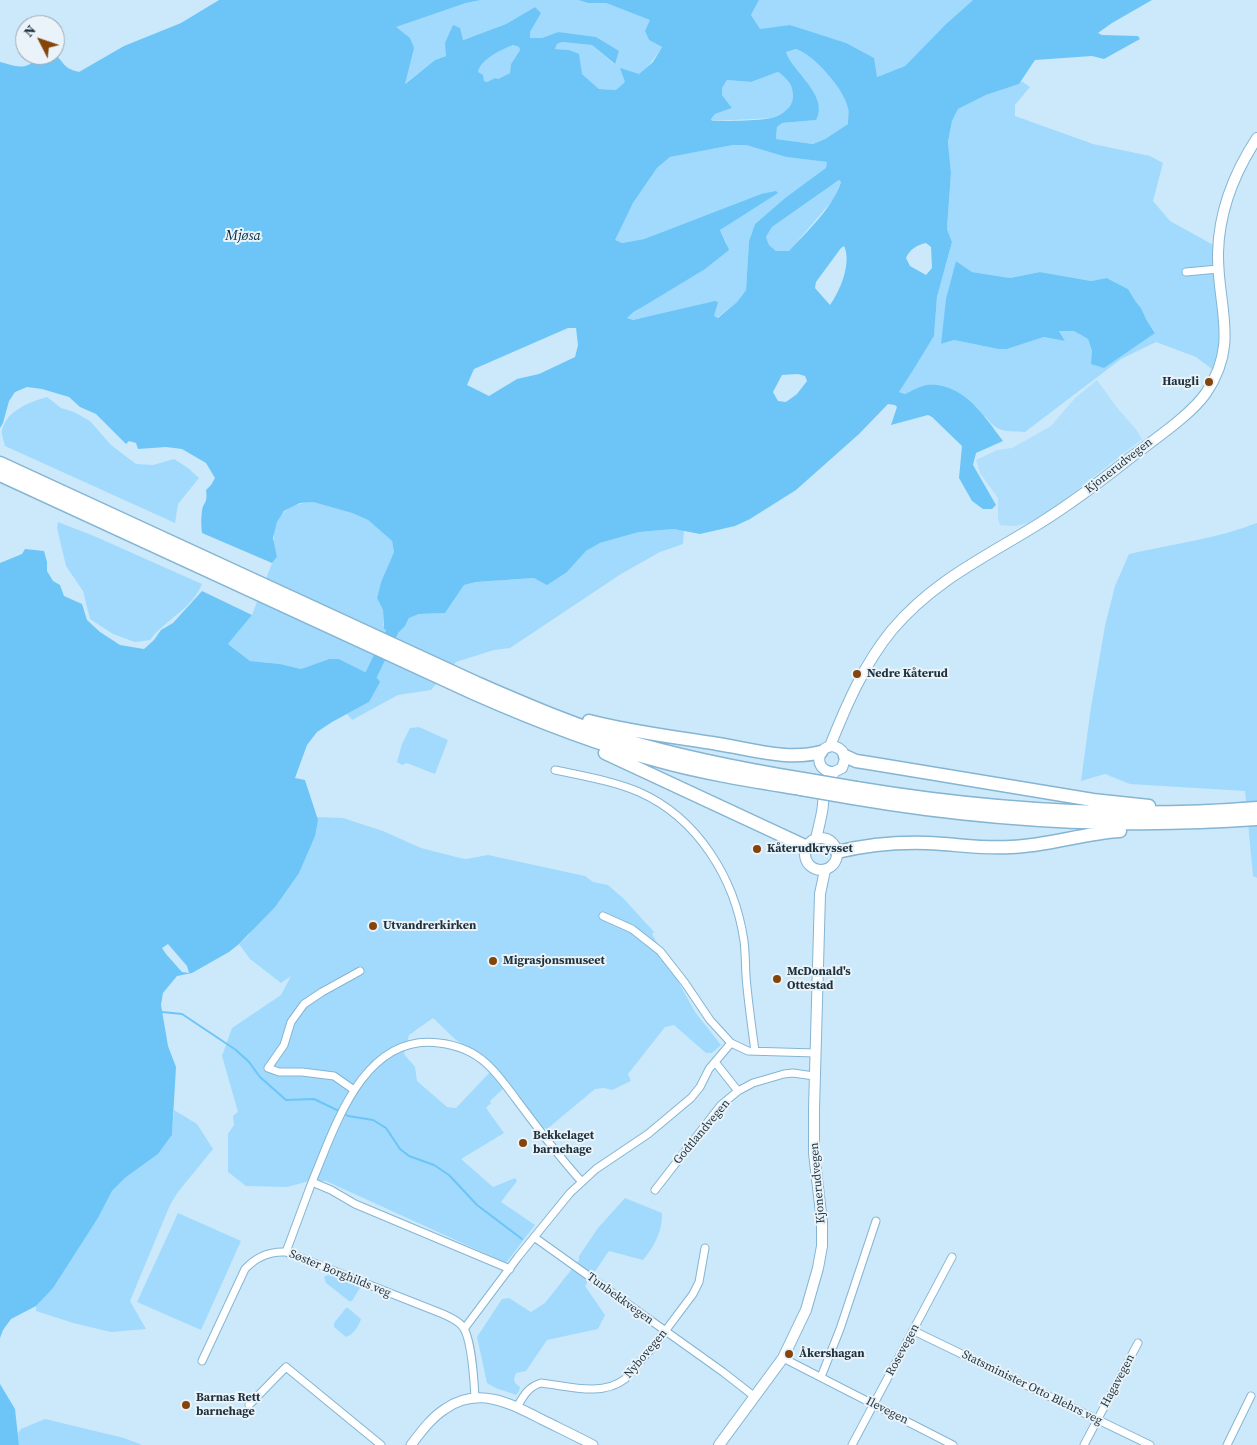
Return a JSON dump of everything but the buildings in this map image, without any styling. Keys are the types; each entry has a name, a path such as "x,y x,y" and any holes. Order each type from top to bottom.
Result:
{"highway":[{"path":"0,463 404,655 482,697 547,719 603,745 660,762 702,772 802,784 855,793 934,811 1011,819 1078,823 1167,824 1257,819"},
{"path":"0,475 368,638"},
{"path":"547,719 781,754 808,754 834,750 859,761 1093,800 1211,812"},
{"path":"547,719 595,748 811,843"},
{"path":"855,793 1045,811 1144,814 1211,812 1257,808"},
{"path":"837,852 908,842 1012,848 1085,835 1137,830 1167,824"}],"main road":[{"name":"Kjonerudvegen","path":"719,1445 783,1358 797,1330 813,1290 822,1246 821,1215 814,1153 814,1076 820,869 809,864 806,859 822,820 823,768 819,760 834,750 844,716 858,684 875,654 892,630 930,593 960,570 1039,524 1088,491 1193,408 1205,394 1218,372 1224,346 1224,312 1218,269 1219,239 1226,202 1235,178 1257,138"},
{"name":"Kjonerudvegen","path":"824,794 834,772 842,768 845,762 834,750"},
{"path":"823,768 828,772 834,772"},
{"name":"Kjonerudvegen","path":"822,820 828,840 837,852"},
{"path":"811,843 828,840"},
{"path":"820,869 832,865 837,852"}],"street":[{"path":"1186,272 1218,269"},
{"path":"555,770 597,779 640,793 669,809 704,843 723,876 738,914 744,941 755,1051"},
{"path":"603,916 632,929 660,951 710,1020 731,1043 748,1051 815,1053"},
{"path":"354,1090 334,1076 302,1072 279,1072 268,1068 284,1045 292,1022 304,1004 360,971"},
{"path":"286,1252 312,1182 346,1103 354,1090 375,1066 387,1055 402,1047 428,1042 449,1044 466,1050 481,1059 493,1070 582,1182"},
{"path":"475,1397 470,1354 464,1329 570,1193 596,1169 665,1120 691,1098 700,1087 709,1069 731,1043"},
{"path":"715,1062 738,1091"},
{"name":"Godtlandvegen","path":"655,1190 721,1105 738,1091 760,1081 793,1072 814,1076"},
{"path":"312,1182 355,1204 510,1269"},
{"path":"821,1377 833,1348 876,1221"},
{"name":"Tunbekkvegen","path":"534,1237 755,1397"},
{"name":"Nybovegen","path":"517,1407 525,1392 532,1386 541,1383 596,1389 606,1389 620,1384 665,1332 696,1288 701,1273 705,1248"},
{"name":"Søster Borghilds veg","path":"202,1361 245,1269 265,1255 276,1252 286,1252 443,1314 460,1324 464,1329"},
{"name":"Rosevegen","path":"854,1444 952,1257"},
{"name":"Statsminister Otto Blehrs veg","path":"914,1331 1150,1445"},
{"name":"Hagavegen","path":"1084,1445 1138,1343"},
{"name":"Ilevegen","path":"783,1358 953,1445"},
{"path":"248,1405 286,1367 381,1445"},
{"path":"1227,1445 1251,1396"},
{"path":"411,1445 432,1420 446,1408 475,1397 492,1398 517,1407 593,1445"}],"shaded area":[{"path":"481,0 578,0 588,3 606,3 651,20 645,31 649,40 662,47 646,68 616,90 599,89 582,74 569,50 555,49 557,44 562,42 592,45 614,64 619,51 558,32 542,38 530,38 530,32 540,13 535,7 506,24 462,40 446,56 435,60 404,84 395,27 466,3"},
{"path":"759,0 973,0 946,24 905,66 877,77 791,25 760,30 751,15"},
{"path":"513,45 519,47 520,50 511,64 510,73 498,79 484,81 478,72 483,63"},
{"path":"796,49 811,58 835,82 848,107 848,124 825,139 813,144 776,139 777,127 782,123 815,120 818,111 818,102 814,93 786,52"},
{"path":"778,72 786,78 793,90 793,100 787,110 774,118 712,121 711,119 715,114 732,108 722,95 722,88 727,80 751,82"},
{"path":"1020,81 1030,87 1015,105 1015,116 1093,144 1150,156 1163,163 1153,201 1170,221 1217,247 1224,349 1216,372 1196,357 1156,342 1121,359 1025,432 998,429 986,417 918,389 905,394 899,392 934,336 937,297 952,242 947,229 951,173 948,142 952,121 958,109 986,95 1019,84","holes":["956,261 972,272 1010,278 1040,272 1091,281 1108,278 1128,289 1155,332 1092,351 1088,339 1074,331 1059,331 1065,341 1044,337 1007,349 998,349 954,340 941,344"]},
{"path":"733,145 746,145 786,157 828,162 826,169 785,198 755,224 749,241 746,290 737,302 717,318 714,316 673,312 632,320 627,318 727,244 720,230 733,221 761,194 644,239 622,243 614,240 633,203 657,168 670,157"},
{"path":"839,180 841,182 833,200 789,251 776,251 769,245 766,237 772,227"},
{"path":"1097,380 1142,439 1054,508 1028,523 1015,526 1000,525 998,519 998,498 980,473 976,460 997,450 1012,448 1051,426 1075,398"},
{"path":"47,397 61,408 74,412 90,421 111,445 136,464 153,465 174,459 199,478 178,504 175,523 5,446 2,430 9,417 27,404"},
{"path":"313,502 352,513 368,520 392,541 394,552 381,582 377,598 383,610 383,626 405,626 409,618 419,614 445,613 464,585 476,582 534,578 567,572 586,551 600,543 639,532 684,530 683,544 660,552 621,574 510,648 494,650 456,662 431,690 398,695 352,720 347,714 369,702 377,678 339,659 329,659 301,669 280,664 250,661 228,644 252,615 272,563 277,557 274,539 277,522 291,507"},
{"path":"58,522 202,584 198,593 150,640 135,642 113,634 90,619 83,591 66,566 57,528"},
{"path":"1257,523 1257,878 1253,876 1245,791 1130,784 1105,774 1081,781 1105,626 1115,586 1129,554 1210,537"},
{"path":"419,727 448,740 435,774 407,763 402,765 397,762 402,744 410,728"},
{"path":"317,817 343,818 383,831 421,848 460,858 466,859 488,855 585,876 593,882 608,885 624,899 654,932 652,934 695,1012 721,1045 712,1053 706,1053 674,1025 665,1027 628,1074 631,1081 612,1090 604,1088 595,1089 547,1129 542,1128 492,1063 456,1040 433,1018 409,1035 404,1054 415,1067 417,1081 447,1107 456,1108 490,1072 504,1088 490,1101 491,1103 486,1108 504,1133 461,1159 493,1187 515,1178 517,1181 501,1202 535,1225 506,1263 326,1181 309,1181 287,1187 246,1186 228,1172 228,1134 234,1125 233,1116 238,1112 222,1056 232,1028 281,995 291,976 281,983 250,959 239,944 248,936"},
{"path":"174,1110 197,1124 213,1149 178,1192 170,1205 130,1301 146,1329 111,1332 73,1323 36,1311 36,1306 53,1287 98,1218 112,1191 125,1178 158,1154 172,1135"},
{"path":"625,1198 662,1213 661,1226 651,1250 643,1260 609,1251 585,1286 605,1315 598,1329 547,1340 526,1371 516,1373 515,1383 520,1387 516,1395 487,1383 477,1337 502,1299 509,1298 531,1312 545,1303 579,1260 579,1256 598,1228"},
{"path":"178,1213 241,1241 201,1330 137,1302"},
{"path":"330,1274 359,1286 360,1288 352,1301 349,1301 326,1283 324,1277"},
{"path":"346,1308 361,1319 355,1330 346,1337 334,1327 334,1323"},
{"path":"45,1419 124,1438 142,1445 19,1445 18,1433 21,1429"}],"water":[{"name":"Mjøsa","path":"219,0 481,0 466,3 396,27 410,38 414,48 405,84 435,60 446,56 445,43 453,25 460,28 463,40 506,24 535,7 541,13 530,32 530,38 542,38 558,32 596,37 619,51 615,64 592,45 562,42 557,44 555,49 569,50 579,54 582,74 599,89 616,90 625,82 620,68 639,74 653,62 662,47 649,40 645,31 650,20 606,3 588,3 578,0 759,0 751,15 760,29 790,25 846,43 874,58 877,77 905,66 946,24 973,0 1152,0 1098,33 1102,35 1138,36 1140,39 1104,59 1092,56 1035,60 1019,84 986,95 958,109 952,121 948,142 951,173 947,229 952,242 937,297 934,336 899,392 905,394 927,385 951,389 962,395 988,421 1003,441 976,453 973,465 996,505 992,509 983,509 972,501 959,478 962,446 928,415 891,425 897,407 888,404 859,434 796,490 750,519 735,526 700,534 674,529 639,532 600,543 586,551 567,572 547,585 534,578 476,582 464,585 445,613 419,614 409,618 405,626 397,634 384,629 383,610 377,598 381,582 394,552 392,541 368,520 352,513 313,502 300,503 284,511 277,522 273,538 277,557 272,563 202,533 202,514 206,500 206,490 215,478 206,463 182,449 166,447 138,449 136,443 129,441 126,444 96,414 80,407 69,397 42,389 27,387 15,392 9,401 0,428 0,62 14,66 65,65 79,72 124,46 181,23","holes":["513,45 519,47 520,50 511,64 510,73 498,79 484,81 483,75 478,72 483,63","796,49 803,52 819,65 835,83 848,108 848,124 825,139 813,144 776,139 777,127 782,123 816,120 819,111 814,93 786,52","778,72 791,86 793,98 789,107 778,116 770,118 712,121 711,119 715,114 732,108 722,95 722,88 727,80 751,82","733,145 746,145 786,157 827,162 826,168 785,198 755,224 749,241 746,290 737,302 718,318 714,316 718,302 715,301 633,320 627,318 705,269 729,250 720,230 778,193 776,191 761,194 644,239 622,243 615,240 633,203 657,168 670,157","839,180 841,182 826,210 789,251 776,251 769,245 766,237 772,227","926,243 931,247 932,268 926,275 910,266 906,258 914,248","844,246 846,253 846,268 838,292 830,305 815,288 816,282","568,328 576,328 578,345 575,357 539,374 517,379 489,396 467,385 474,369","798,374 805,376 807,381 797,394 786,402 778,401 773,392 782,375"]},
{"path":"956,261 972,272 1010,278 1040,272 1091,281 1107,278 1128,289 1155,333 1104,368 1091,364 1092,351 1088,339 1074,331 1059,331 1065,341 1044,337 1007,349 998,349 954,340 941,344 946,299"},
{"path":"25,549 44,551 47,571 53,581 60,585 64,596 82,604 87,620 100,632 120,645 144,649 161,630 173,623 202,591 252,615 228,644 250,661 280,664 301,669 329,659 339,659 377,678 380,682 369,702 317,732 307,745 295,778 305,780 318,820 315,836 299,873 275,907 239,944 229,952 192,973 177,976 163,993 161,1005 168,1046 176,1067 172,1135 158,1154 125,1178 112,1191 98,1218 53,1288 36,1306 11,1319 0,1338 0,563 22,554"},
{"path":"0,1384 15,1409 19,1445 0,1445"}],"pier":[{"path":"168,944 187,966 189,973 182,972 166,954 162,948"}],"waterway":[{"path":"371,675 392,632"},
{"path":"162,1012 182,1014 236,1050 249,1062 260,1077 286,1100 314,1099 339,1111"},
{"path":"343,1113 348,1116 373,1120 386,1128 400,1149 409,1156 434,1165 449,1175 477,1205 522,1239"}],"place":[{"name":"Haugli","path":"1209,382"},
{"name":"Nedre Kåterud","path":"857,674"},
{"name":"Kåterudkrysset","path":"757,849"},
{"name":"Utvandrerkirken","path":"373,926"},
{"name":"Migrasjonsmuseet","path":"493,961"},
{"name":"McDonald's Ottestad","path":"777,979"},
{"name":"Bekkelaget barnehage","path":"523,1143"},
{"name":"Åkershagan","path":"789,1354"},
{"name":"Barnas Rett barnehage","path":"186,1405"}]}
